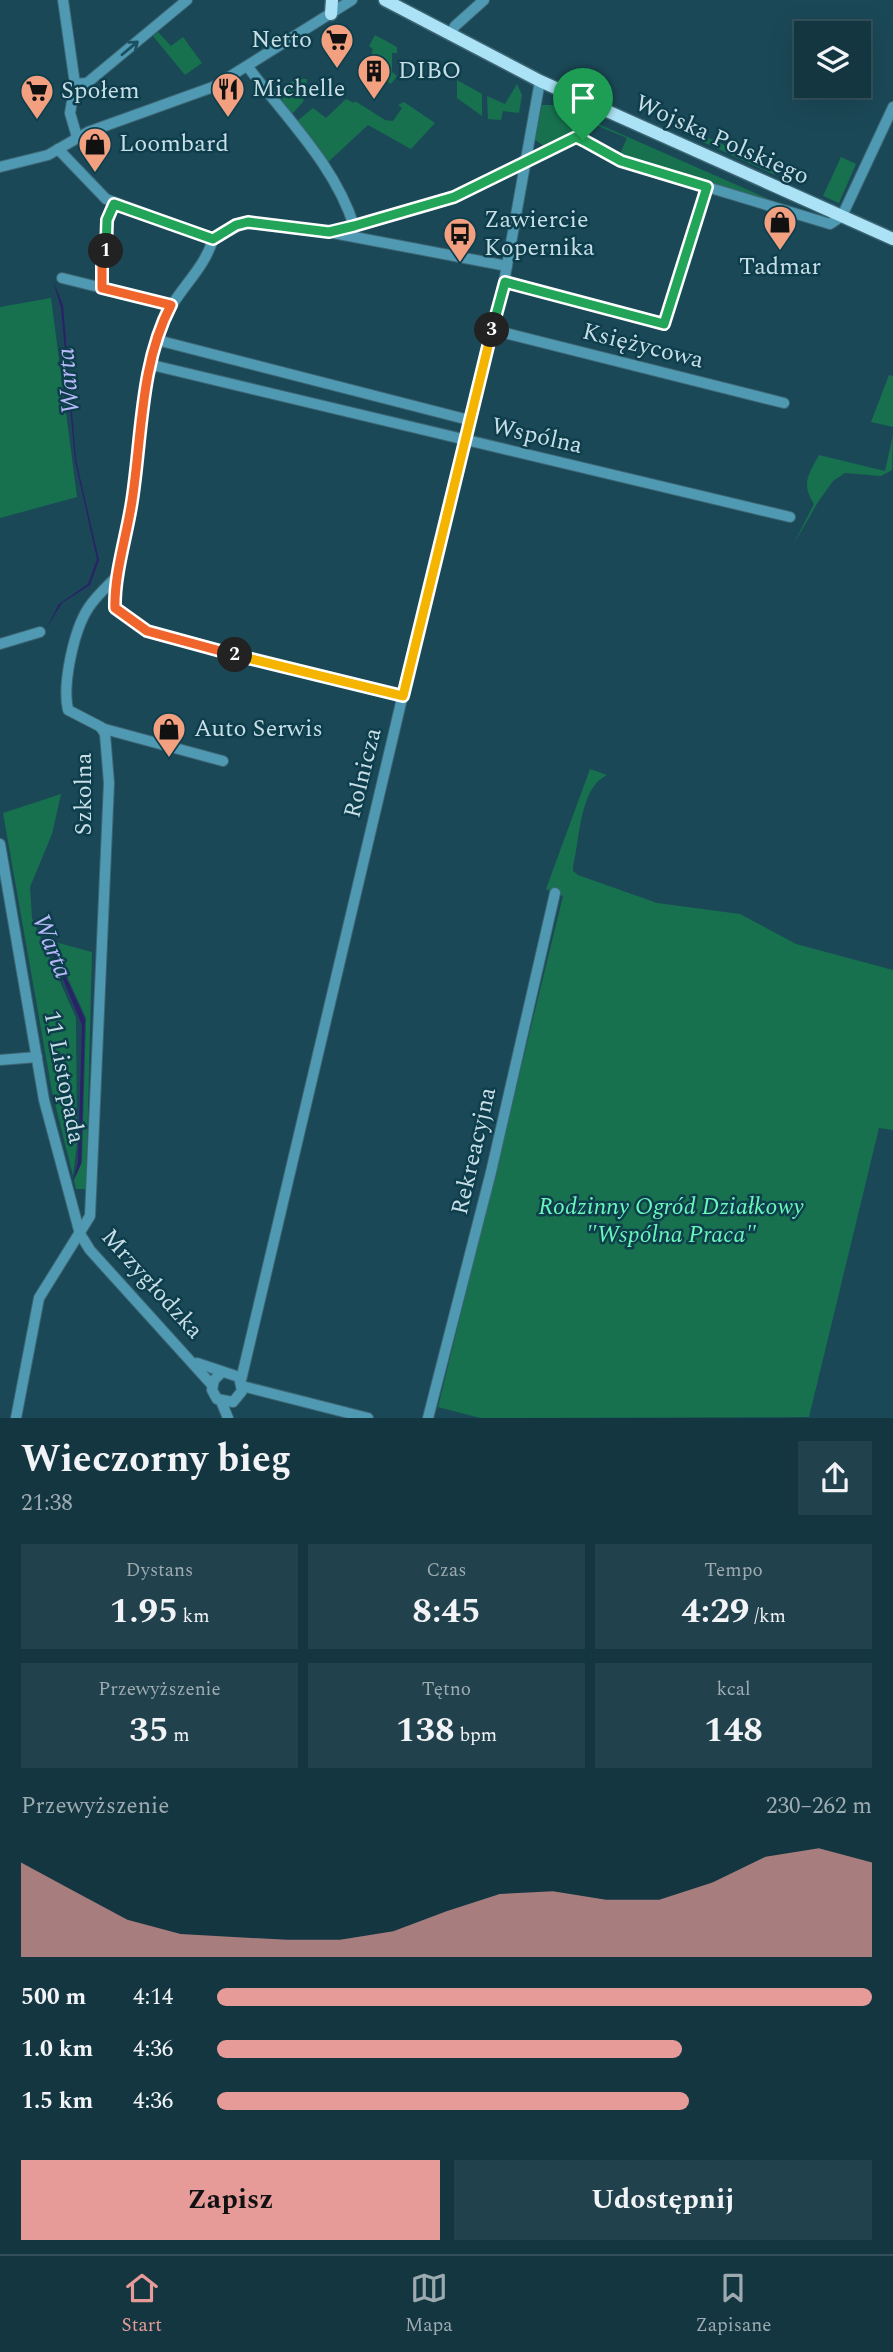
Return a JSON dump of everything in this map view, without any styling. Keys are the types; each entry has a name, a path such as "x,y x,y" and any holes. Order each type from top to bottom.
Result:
{"main road":[{"path":"331,14 332,0"},
{"name":"Wojska Polskiego","path":"385,0 540,81 893,239"}],"street":[{"path":"63,0 75,84 69,110 77,137"},
{"path":"75,84 87,83 187,0"},
{"path":"0,167 58,149 77,137 122,119 191,97 248,67 352,0"},
{"path":"450,35 455,26 484,0"},
{"path":"248,67 330,174 343,194 354,226"},
{"name":"Rolnicza","path":"242,1383 247,1352 469,419 505,282 540,81"},
{"path":"329,232 454,197 576,137 621,161 826,224 835,223 842,216 893,107"},
{"path":"58,149 93,189 114,204 213,239"},
{"path":"505,282 664,324 707,187"},
{"path":"102,288 102,266 108,240 107,220 114,204"},
{"path":"403,696 147,631 115,608 157,340 171,305 206,257 213,239 236,225 248,222 329,232 507,266"},
{"path":"62,278 171,305"},
{"name":"Księżycowa","path":"493,330 784,403"},
{"path":"157,340 469,419"},
{"name":"Wspólna","path":"152,365 790,517"},
{"name":"Szkolna","path":"16,1418 39,1298 89,1220 110,783 105,734 101,727 68,710 66,682 81,622 89,607 119,575"},
{"path":"0,644 40,632"},
{"path":"101,727 223,761"},
{"name":"11 Listopada","path":"0,844 5,908 63,1175 80,1234"},
{"name":"Rekreacyjna","path":"429,1418 491,1171 555,892"},
{"path":"0,1060 37,1057"},
{"path":"70,1198 91,1203"},
{"name":"Mrzygłodzka","path":"80,1234 90,1250 212,1385"},
{"name":"Rolnicza","path":"226,1373 247,1352"},
{"name":"Mrzygłodzka","path":"194,1362 226,1373"},
{"path":"230,1418 221,1401 214,1395 212,1385 226,1373 242,1383 276,1396 368,1418"},
{"path":"230,1418 242,1383"},
{"path":"221,1401 276,1396"}],"green space":[{"path":"158,32 171,46 183,37 202,63 185,75 153,36"},
{"path":"375,35 397,47 397,53 392,53 392,72 397,76 391,84 367,67 373,49 369,46"},
{"path":"296,79 307,79 303,102 292,114 274,93"},
{"path":"457,80 482,94 482,116 457,98"},
{"path":"517,84 522,95 519,113 503,111 501,120 488,119 487,96 505,104"},
{"path":"346,99 354,103 355,101 385,120 393,121 402,108 398,105 404,102 435,123 411,149 368,125 327,163 296,122 313,108 326,118"},
{"path":"542,105 555,105 782,205 620,154 627,138 591,123 544,146 535,140"},
{"path":"706,137 778,169 775,175 701,141"},
{"path":"841,157 856,164 839,203 823,196"},
{"path":"51,298 77,497 0,518 0,307"},
{"path":"889,375 893,376 893,427 871,422"},
{"path":"893,435 892,470 881,476 845,473 833,481 793,545 814,504 807,485 819,455 885,471"},
{"name":"Rodzinny Ogród Działkowy \"Wspólna Praca\"","path":"590,769 607,775 591,791 582,816 573,866 573,871 578,875 657,903 740,914 796,944 893,970 893,1130 879,1128 809,1417 480,1418 438,1407 563,896 546,889"},
{"path":"61,794 52,834 30,887 32,918 76,1018 77,1144 73,1176 52,1091 3,813"},
{"path":"51,941 92,952 86,1189 76,1189 74,1180 82,1162 86,1018"}],"water":[{"name":"Warta","path":"53,281 63,305 76,460 99,560 90,585 62,603 46,629 59,604 88,584 97,559 75,461 61,308"},
{"path":"48,938 85,1019 81,1164 73,1181 78,1163 82,1025 54,957 48,953 45,940"}],"place":[{"name":"Netto","path":"337,70"},
{"name":"DIBO","path":"374,101"},
{"name":"Michelle","path":"228,119"},
{"name":"Społem","path":"37,121"},
{"name":"Loombard","path":"95,174"},
{"name":"Tadmar","path":"780,252"},
{"name":"Zawiercie Kopernika","path":"460,264"},
{"name":"Auto Serwis","path":"169,759"}],"route":[{"path":"576,137 583,140 621,161 707,187 664,324 505,282 469,419 403,696 147,631 117,610 115,605 134,490 138,442 157,340 171,305 102,288 102,266 108,240 107,220 114,204 204,238 213,239 236,225 248,222 329,232 454,197 576,137"}]}
